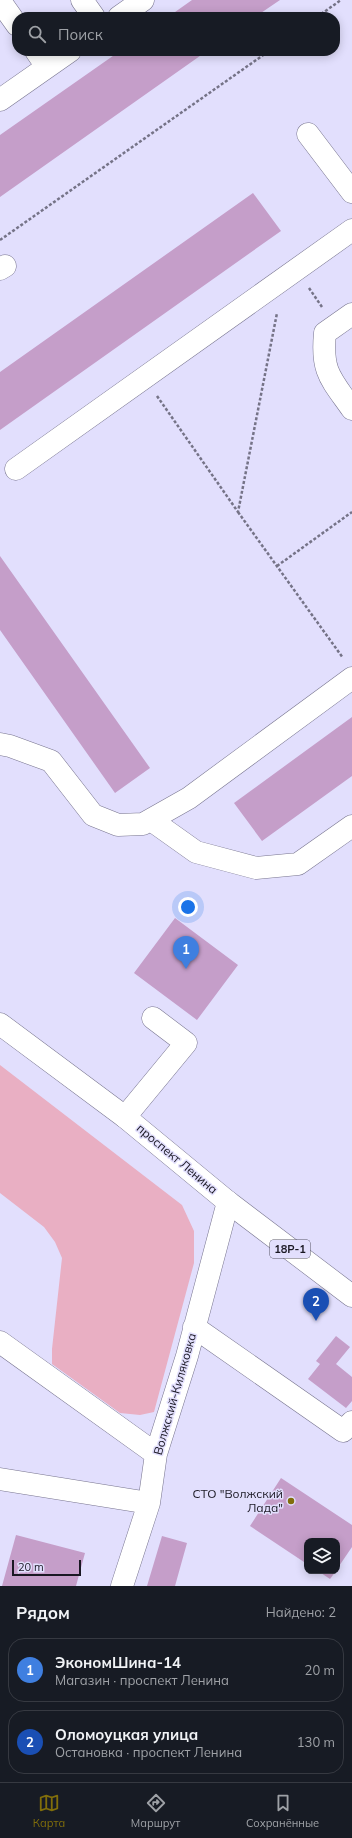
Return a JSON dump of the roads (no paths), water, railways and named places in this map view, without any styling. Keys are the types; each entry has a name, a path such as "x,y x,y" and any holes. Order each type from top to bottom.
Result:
{"street":[{"path":"82,0 90,12"},
{"path":"126,12 143,0"},
{"path":"0,1 12,18"},
{"path":"0,100 41,59 52,56"},
{"path":"308,134 352,192"},
{"path":"16,469 352,230"},
{"path":"344,320 325,334 323,354 328,375 352,409"},
{"path":"0,744 10,746 51,761 93,814 118,824 143,824 189,798 350,671"},
{"path":"151,820 196,852 256,868 298,864 352,826"},
{"path":"125,1117 186,1044 153,1018"},
{"name":"проспект Ленина","path":"0,1024 125,1117 228,1202 352,1296"},
{"name":"Волжский-Киляковка","path":"122,1586 149,1503 156,1454 194,1327 228,1202"},
{"path":"194,1327 343,1431 352,1422"},
{"path":"0,1342 156,1454"},
{"path":"0,1479 149,1503"}],"place":[{"name":"ЭкономШина-14","path":"186,969"},
{"name":"Оломоуцкая улица","path":"316,1321"},
{"name":"СТО \"Волжский Лада\"","path":"291,1501"}]}
